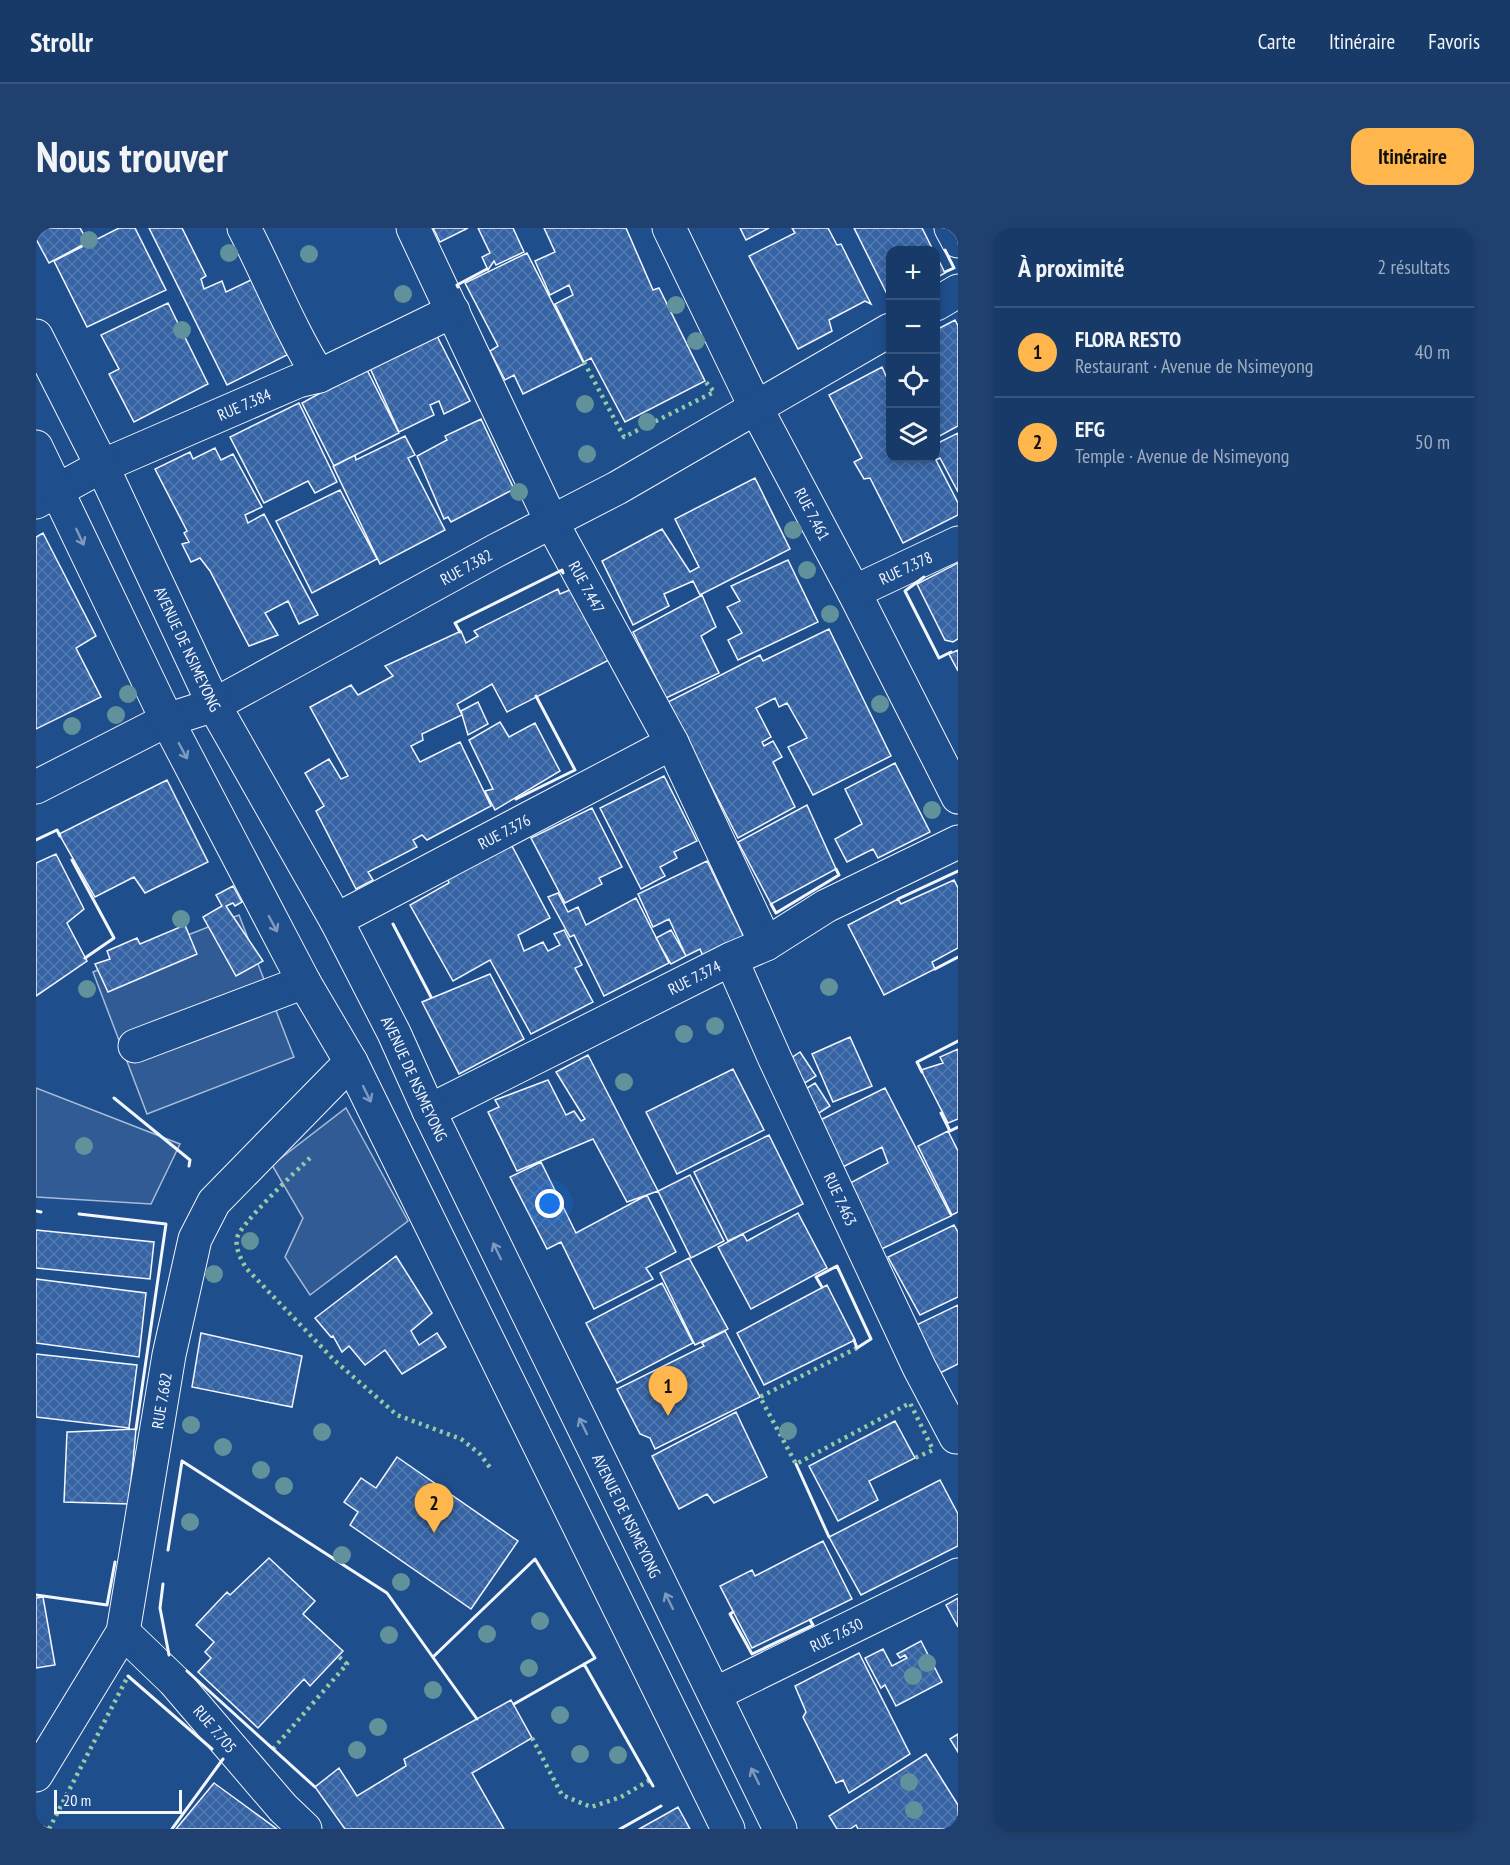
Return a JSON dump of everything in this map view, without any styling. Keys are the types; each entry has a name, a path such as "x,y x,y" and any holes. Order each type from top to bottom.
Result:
{"street":[{"path":"244,228 307,358 319,376"},
{"name":"RUE 7.447","path":"413,228 552,523 672,743 766,944"},
{"name":"RUE 7.461","path":"669,228 756,408 854,592 958,796"},
{"path":"951,228 958,241"},
{"path":"940,302 958,291"},
{"name":"RUE 7.384","path":"47,496 102,466 298,381 319,376 453,311"},
{"name":"RUE 7.382","path":"36,787 167,720 214,705 495,551 552,523 886,333"},
{"name":"AVENUE DE NSIMEYONG","path":"36,336 102,466 214,705 336,920 394,1033 429,1112 780,1829"},
{"path":"36,447 47,496 304,982 351,1062 728,1829"},
{"name":"RUE 7.378","path":"854,592 958,543"},
{"name":"RUE 7.376","path":"336,920 672,743"},
{"name":"RUE 7.374","path":"429,1112 731,959 766,944 826,906 958,842"},
{"name":"RUE 7.463","path":"731,959 775,1059 919,1367 956,1437"},
{"path":"135,1046 304,982"},
{"name":"RUE 7.682","path":"36,1775 123,1632 168,1355 195,1239 214,1202 351,1062"},
{"name":"RUE 7.630","path":"715,1694 958,1575"},
{"name":"RUE 7.705","path":"123,1632 174,1681 283,1808 305,1829"}],"shaded area":[{"path":"239,915 294,1057 147,1114 93,972"},
{"path":"36,1088 180,1144 151,1204 36,1197"},
{"path":"346,1108 408,1221 310,1295 285,1257 303,1218 272,1165"}],"building":[{"path":"41,228 80,228 88,242 49,263 36,239 36,231"},
{"path":"119,228 135,228 166,290 87,327 54,261"},
{"path":"149,228 182,228 206,276 201,279 204,289 222,281 226,292 255,278 287,355 227,385"},
{"path":"433,228 468,228 440,242"},
{"path":"478,228 513,228 524,252 496,265 494,261 488,270 482,257 490,253"},
{"path":"544,228 626,228 653,290 659,288 705,381 625,422 591,358 584,362 555,304 573,295 569,285 550,295 535,261 555,252"},
{"path":"740,228 769,228 746,240"},
{"path":"792,228 828,228 837,245 841,244 871,304 865,301 829,320 832,331 798,349 749,256 795,233"},
{"path":"854,228 922,228 931,246 886,246 886,292"},
{"path":"527,253 584,364 523,394 514,375 505,380 490,351 498,346 465,283"},
{"path":"940,263 945,273 940,276"},
{"path":"168,303 208,384 134,422 109,374 119,369 101,335"},
{"path":"955,320 958,326 958,426 940,436 940,354 940,328"},
{"path":"436,334 470,401 444,414 439,401 430,405 434,415 399,432 370,368"},
{"path":"882,367 886,376 886,462 937,462 958,503 958,515 903,543 870,478 864,479 854,462 862,458 829,395"},
{"path":"366,368 399,433 334,466 302,403"},
{"path":"299,403 337,482 315,493 308,481 264,503 230,437"},
{"path":"481,419 514,489 451,522 448,517 444,519 417,456 447,440 445,436"},
{"path":"958,433 958,492 940,458 940,442"},
{"path":"405,436 415,455 408,458 445,530 380,564 333,466 355,455 356,460"},
{"path":"215,448 221,460 233,454 262,507 245,515 248,523 264,514 318,615 299,624 288,601 265,613 278,635 249,646 210,571 200,558 191,562 182,544 189,542 184,533 187,531 155,469 190,452 193,459"},
{"path":"755,478 790,549 700,595 693,581 664,594 669,606 633,625 602,561 662,529 690,572 699,567 675,519"},
{"path":"340,490 377,559 312,593 276,521"},
{"path":"43,533 96,636 76,648 101,697 36,729 36,537"},
{"path":"788,560 818,622 738,660 728,640 742,633 727,607 740,601 731,586"},
{"path":"958,563 958,639 953,642 945,640 917,584"},
{"path":"558,589 560,594 572,589 609,660 507,712 492,684 457,704 462,715 422,734 423,740 411,746 420,762 460,742 491,806 427,840 422,835 413,840 417,847 368,872 373,880 356,889 316,811 324,806 305,773 329,759 341,779 348,776 310,707 351,685 358,695 393,676 385,666 461,631 466,643 478,636 474,631"},
{"path":"702,595 716,627 701,636 719,673 666,698 633,632"},
{"path":"829,629 891,756 813,795 788,747 807,738 787,703 779,707 775,698 756,708 771,737 762,742 764,746 773,741 782,757 773,762 795,807 738,838 668,702 760,655 763,661"},
{"path":"958,650 958,671 949,654"},
{"path":"478,702 488,724 468,735 461,711"},
{"path":"500,722 509,737 535,723 560,771 495,810 485,791 493,789 469,740"},
{"path":"895,763 930,832 878,858 873,849 847,862 835,839 862,824 845,789"},
{"path":"664,776 697,841 674,852 677,858 660,867 665,876 641,889 600,808"},
{"path":"167,780 208,862 145,893 134,877 95,897 59,834"},
{"path":"807,805 836,869 771,904 738,842"},
{"path":"592,808 622,867 599,878 602,884 565,903 531,838"},
{"path":"511,844 550,918 518,935 524,951 543,942 548,951 560,945 554,934 564,930 582,965 575,968 593,1002 531,1034 490,960 453,981 410,905 449,883 447,878"},
{"path":"56,854 84,909 67,923 87,961 36,996 36,863"},
{"path":"707,861 746,941 705,961 700,949 686,956 669,919 653,927 638,894"},
{"path":"954,880 958,888 958,948 932,962 935,969 884,995 848,925 898,899 901,904"},
{"path":"233,886 242,902 235,906 233,903 226,906 263,961 236,976 203,917 222,906 216,895"},
{"path":"558,893 568,912 578,907 586,925 636,898 669,963 604,996 574,935 570,937 548,897"},
{"path":"185,925 197,954 108,992 95,964 110,959 107,951 137,938 140,944"},
{"path":"671,930 686,956 671,964 656,938"},
{"path":"490,974 524,1039 459,1074 422,1002"},
{"path":"850,1037 872,1086 833,1102 812,1054"},
{"path":"958,1049 958,1119 948,1123 921,1070 943,1063 940,1057"},
{"path":"800,1052 816,1076 787,1094 772,1071"},
{"path":"588,1055 658,1191 627,1202 593,1139 517,1171 488,1112 499,1107 495,1100 548,1080 566,1115 574,1111 581,1121 585,1119 556,1072"},
{"path":"733,1069 764,1130 677,1174 646,1112"},
{"path":"815,1083 830,1106 800,1125 785,1102"},
{"path":"885,1088 951,1216 871,1254 839,1189 888,1163 882,1147 833,1172 810,1125"},
{"path":"948,1131 958,1151 958,1212 952,1215 918,1146"},
{"path":"769,1135 803,1204 728,1241 694,1172"},
{"path":"541,1162 576,1233 647,1195 676,1252 646,1268 653,1279 594,1309 561,1242 547,1249 510,1177"},
{"path":"690,1175 724,1241 691,1258 658,1191"},
{"path":"798,1213 827,1268 751,1309 718,1247 743,1234 747,1241"},
{"path":"954,1225 958,1232 958,1297 920,1315 888,1257"},
{"path":"36,1230 154,1242 150,1279 36,1268"},
{"path":"396,1256 432,1313 411,1331 419,1345 437,1333 446,1347 402,1374 385,1350 365,1365 349,1346 342,1352 333,1336 331,1337 315,1318"},
{"path":"689,1258 728,1329 695,1345 660,1273"},
{"path":"36,1279 146,1293 139,1357 36,1343"},
{"path":"662,1283 693,1343 617,1383 586,1323"},
{"path":"827,1285 855,1340 764,1385 737,1333"},
{"path":"958,1305 958,1364 934,1376 910,1328"},
{"path":"725,1331 760,1397 655,1449 650,1438 640,1434 617,1389 704,1346 702,1343"},
{"path":"201,1333 302,1356 292,1407 192,1387"},
{"path":"36,1354 137,1365 129,1428 36,1417"},
{"path":"736,1412 767,1477 714,1503 707,1494 679,1509 652,1456"},
{"path":"895,1421 915,1458 869,1481 878,1500 838,1521 809,1466"},
{"path":"136,1429 129,1504 64,1502 67,1432"},
{"path":"397,1457 518,1541 471,1609 350,1525 358,1512 344,1502 361,1478 376,1488"},
{"path":"940,1480 958,1514 958,1546 861,1595 829,1537"},
{"path":"823,1541 852,1599 752,1648 720,1586 752,1570 755,1576"},
{"path":"269,1558 315,1601 303,1614 343,1651 310,1686 304,1679 258,1728 198,1672 211,1658 205,1652 214,1642 196,1625 227,1592 230,1595"},
{"path":"43,1597 55,1665 36,1668 36,1598"},
{"path":"958,1598 958,1627 946,1605"},
{"path":"921,1641 942,1682 896,1706 885,1685 881,1688 865,1658 883,1649 892,1666 907,1658 905,1655 900,1658 897,1654"},
{"path":"859,1653 910,1754 849,1793 843,1780 836,1783 803,1717 806,1712 795,1686"},
{"path":"511,1700 532,1738 472,1773 504,1829 345,1829 315,1787 339,1768 357,1796 406,1766 404,1759"},
{"path":"958,1734 958,1752 950,1739"},
{"path":"926,1754 958,1805 958,1829 858,1829 856,1825 850,1829 837,1829 829,1816"},
{"path":"214,1783 277,1829 176,1829"},
{"path":"678,1807 690,1829 639,1829 666,1814"}],"hedge":[{"path":"584,362 624,437 714,392 705,381"},
{"path":"310,1158 270,1197 240,1231 237,1246 246,1268 334,1360 397,1415 461,1439 480,1454 491,1469"},
{"path":"857,1348 760,1397 796,1464 910,1403 933,1450 915,1458"},
{"path":"273,1749 347,1664 338,1656"},
{"path":"49,1829 128,1676"},
{"path":"532,1738 562,1795 591,1807 621,1797 650,1780"}],"wall":[{"path":"945,250 954,268 945,272"},
{"path":"458,287 457,285 487,269"},
{"path":"460,632 455,623 562,570 563,573"},
{"path":"924,577 905,591 939,658 951,652"},
{"path":"516,799 575,770 536,696"},
{"path":"36,840 57,830 60,836"},
{"path":"72,860 114,938 85,958"},
{"path":"771,904 776,913 839,875 836,869"},
{"path":"898,899 958,871"},
{"path":"393,924 431,997"},
{"path":"935,969 958,957"},
{"path":"922,1072 917,1062 958,1041"},
{"path":"114,1098 190,1160 189,1166"},
{"path":"941,1113 950,1131 958,1127"},
{"path":"36,1211 41,1212"},
{"path":"79,1214 166,1224 136,1429"},
{"path":"822,1287 816,1277 837,1266 871,1339 857,1348 854,1340"},
{"path":"168,1550 182,1461 387,1593 477,1719"},
{"path":"796,1464 829,1537"},
{"path":"433,1657 535,1559 595,1658 514,1704"},
{"path":"36,1595 107,1605 115,1562"},
{"path":"163,1584 160,1608 169,1655"},
{"path":"733,1612 730,1614 752,1654 813,1625 810,1620"},
{"path":"584,1664 653,1786"},
{"path":"187,1671 315,1787"},
{"path":"128,1676 212,1749"},
{"path":"172,1829 223,1759"},
{"path":"620,1829 661,1806"},
{"path":"43,1827 47,1829"}],"place":[{"name":"FLORA RESTO","path":"668,1416"},
{"name":"EFG","path":"434,1533"}]}
